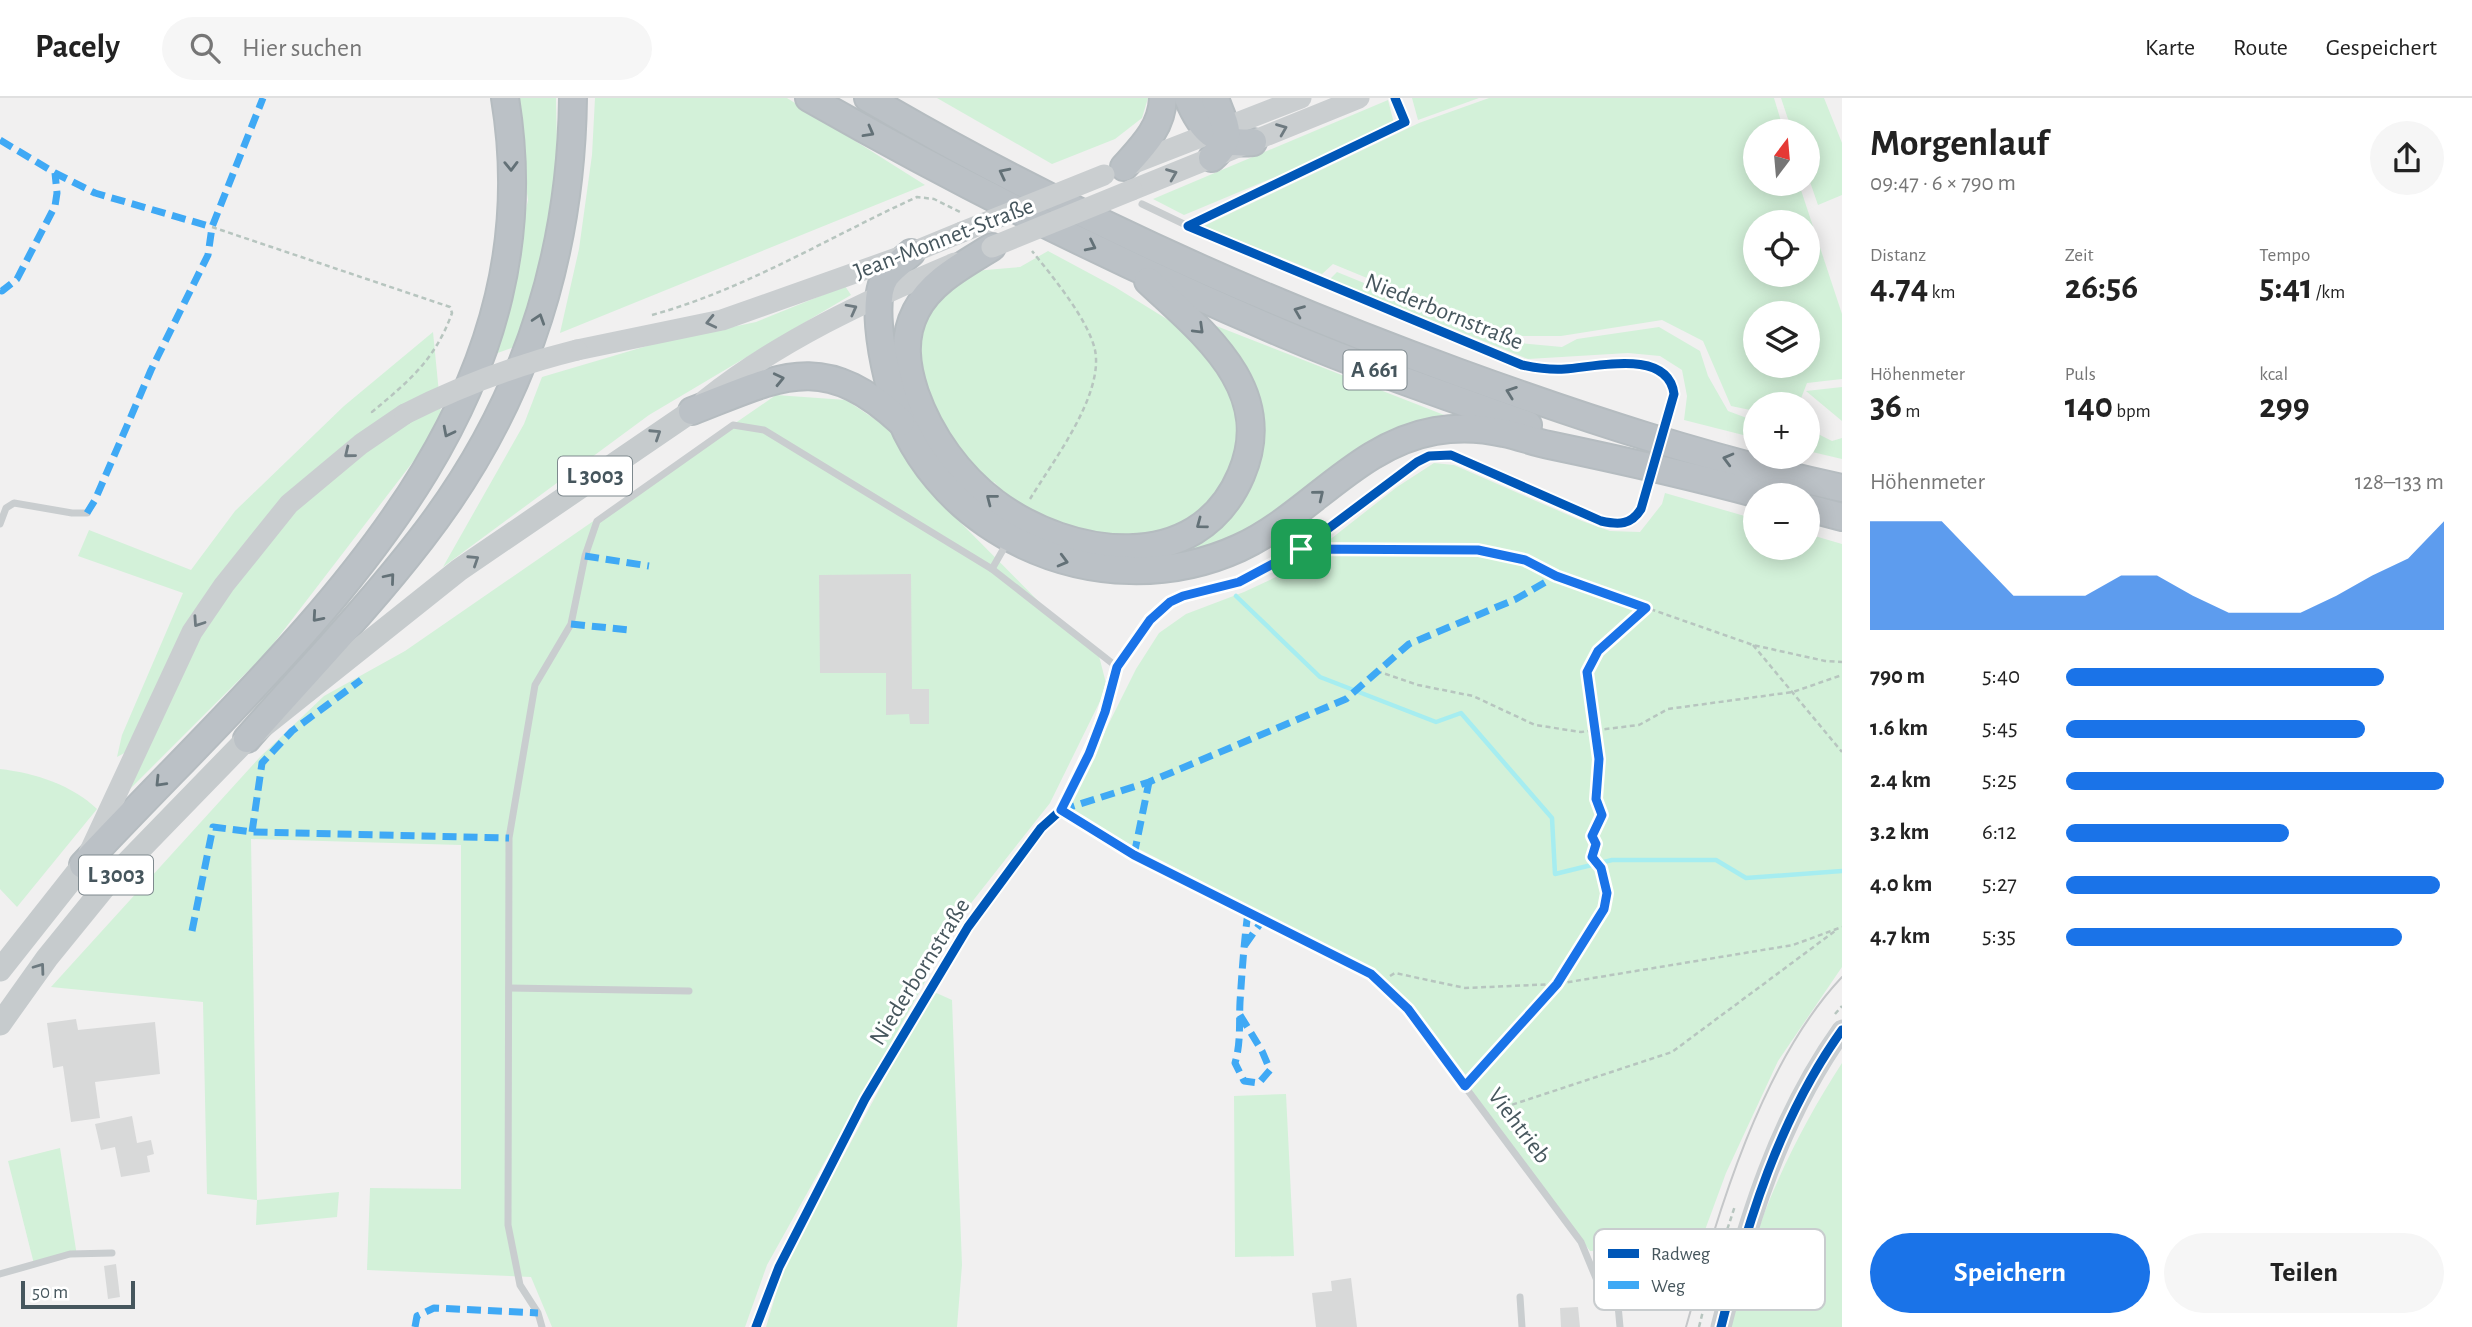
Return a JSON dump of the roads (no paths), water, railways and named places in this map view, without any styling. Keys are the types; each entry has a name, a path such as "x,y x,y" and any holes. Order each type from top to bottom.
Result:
{"highway":[{"path":"83,864 264,674 344,585 395,518 440,449 471,386 495,312 503,273 511,211 511,148 505,98"},
{"path":"247,739 391,576 422,537 456,490 501,414 527,355 556,256 571,165 573,98"},
{"name":"A 661","path":"809,98 915,157 1131,266 1287,335 1625,460 1743,490"},
{"name":"A 661","path":"868,98 1065,204 1297,311 1554,408 1842,488"},
{"path":"903,98 935,136"},
{"path":"1125,184 1160,118 1163,98"},
{"path":"1188,98 1196,117 1218,140 1253,142"},
{"path":"1214,98 1218,140"},
{"path":"992,247 951,273 915,311 909,328 906,357 910,377 925,418 954,464 978,489 1007,511 1036,528 1076,542 1138,549 1177,539 1193,531 1218,510 1241,476 1250,430 1242,388 1228,361 1205,335 1131,266"},
{"path":"911,253 885,278 880,295 880,333 884,360 893,399 905,425 931,469 955,497 981,520 1008,538 1058,560 1127,570 1192,564 1239,548 1288,521 1374,454 1421,434 1463,429 1504,433 1625,460"},
{"path":"692,411 773,379 818,376 855,387 871,396 905,425"},
{"path":"1820,511 1842,517"}],"main road":[{"name":"Jean-Monnet-Straße","path":"992,247 1301,98"},
{"path":"1253,142 1359,98"},
{"name":"Jean-Monnet-Straße","path":"83,864 192,632 224,585 289,504 360,444 405,414 457,388 538,360 722,320 911,253 962,232 1125,184"},
{"name":"L 3003","path":"0,1024 47,958 112,878 247,739 459,570 692,411 736,375 825,323 880,295 992,247"},
{"name":"L 3003","path":"0,970 83,864"},
{"path":"1749,1229 1760,1193 1807,1084 1842,1030"},
{"path":"1721,1327 1725,1310"}],"lane":[{"path":"1125,184 1188,226 1405,122 1395,98"},
{"name":"Niederbornstraße","path":"756,1327 779,1267 865,1099 968,927 1041,828 1061,810 1089,754 1105,712 1117,667 1150,620 1170,602 1183,596 1239,582 1301,549 1402,471 1429,456 1451,455 1584,514 1612,523 1626,523 1635,519 1644,500 1671,404 1673,387 1661,371 1634,363 1562,369 1522,365 1188,226"},
{"path":"542,1327 538,1312 520,1285 508,1225 509,838 535,685 570,624 597,521 733,425 764,430 992,569 1117,667"},
{"path":"0,524 6,508 14,503 87,513"},
{"path":"992,569 1004,548"},
{"name":"Viehtrieb","path":"1061,810 1128,851 1371,974 1408,1009 1486,1113 1581,1242 1594,1273"},
{"path":"509,988 689,991"},
{"path":"0,1274 70,1254 112,1252"},
{"path":"1520,1297 1522,1327"}],"waterway":[{"path":"1236,596 1320,677 1436,722 1461,713 1552,818 1555,874 1612,860 1716,860 1746,878 1842,871"}],"tram line":[{"path":"1715,1229 1745,1142 1765,1096 1813,1012 1842,977"},
{"path":"1686,1327 1691,1310"}]}
